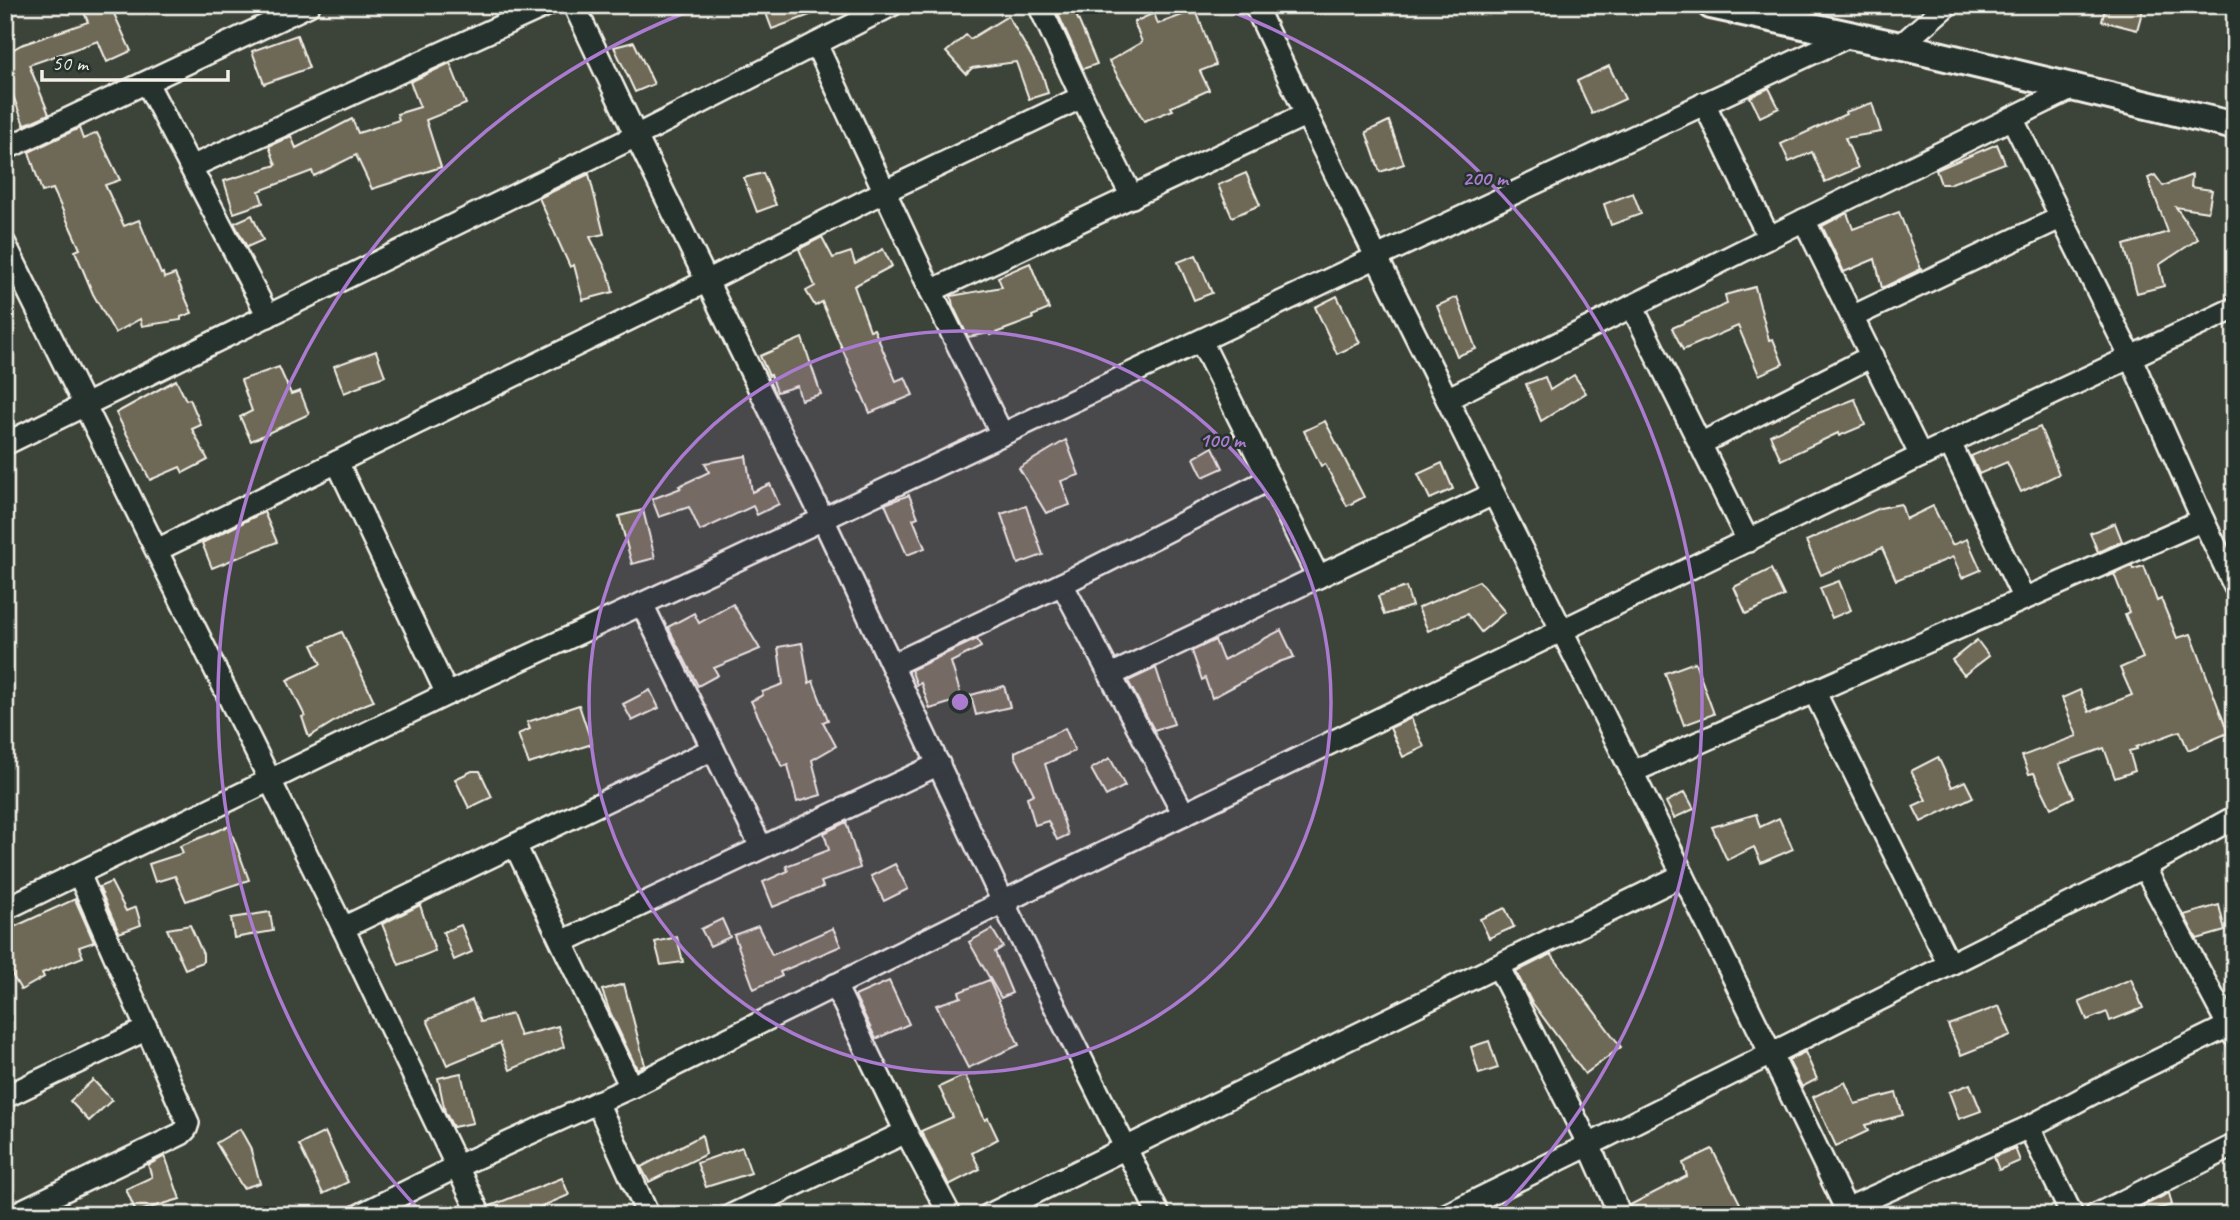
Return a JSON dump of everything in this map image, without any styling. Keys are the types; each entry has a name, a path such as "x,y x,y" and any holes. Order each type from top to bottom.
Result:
{"street":[{"path":"5,149 309,5"},
{"path":"191,167 547,5"},
{"path":"574,5 823,519 1003,902 1159,1215"},
{"path":"5,443 636,136 892,5"},
{"path":"1039,5 1132,197"},
{"path":"1255,5 1375,258 1683,875 1847,1212 2029,1127 2118,1080 2232,1032 2144,867"},
{"path":"1713,5 1900,46 2235,126"},
{"path":"1900,46 1947,5"},
{"path":"5,909 447,694 1849,36"},
{"path":"816,44 931,291 1002,434"},
{"path":"147,83 268,316"},
{"path":"1447,399 2075,87"},
{"path":"157,550 885,191 1082,97"},
{"path":"1704,103 1769,238"},
{"path":"931,291 1305,115"},
{"path":"2012,118 2130,356 2203,520 2227,551 2235,587"},
{"path":"1852,317 2060,218"},
{"path":"1804,220 1922,456"},
{"path":"5,244 11,269 85,404 343,928 480,1215"},
{"path":"1632,306 1748,541"},
{"path":"360,1215 458,1166 631,1087 1003,902 1922,456 2235,308"},
{"path":"1201,341 1318,578"},
{"path":"1700,444 1872,356"},
{"path":"1950,443 2024,599"},
{"path":"337,462 447,694"},
{"path":"892,665 1062,584 1270,479"},
{"path":"1111,675 1493,494"},
{"path":"1632,772 2203,520"},
{"path":"1062,584 1184,814"},
{"path":"642,604 761,847"},
{"path":"1814,691 1949,964"},
{"path":"343,928 713,749"},
{"path":"562,942 939,764"},
{"path":"1446,1215 2144,867 2235,817"},
{"path":"514,845 631,1087"},
{"path":"13,1215 181,1134 188,1123 79,874"},
{"path":"994,1214 1683,875"},
{"path":"1498,966 1589,1146 1620,1215"},
{"path":"835,985 906,1132 950,1215"},
{"path":"5,1097 147,1029"},
{"path":"597,1102 648,1215"},
{"path":"2029,1127 2072,1215"},
{"path":"732,1215 906,1132"},
{"path":"2096,1215 2235,1145"}],"building":[{"path":"81,5 110,5 131,51 107,62 98,41 29,65 49,114 24,125 5,74 5,54 21,45 88,22"},
{"path":"763,5 831,5 832,7 772,29"},
{"path":"1054,5 1072,5 1097,64 1083,69"},
{"path":"2106,5 2144,5 2137,30 2102,21"},
{"path":"1196,10 1216,65 1200,71 1209,90 1171,107 1173,110 1144,121 1109,61 1142,42 1134,22 1154,13 1158,24"},
{"path":"1008,16 1043,76 1048,93 1029,99 1016,62 972,68 966,74 946,52 966,35 970,39"},
{"path":"297,35 309,68 264,84 252,51"},
{"path":"634,42 654,84 635,92 614,47"},
{"path":"450,63 466,104 426,120 441,167 372,189 356,155 314,176 312,171 259,191 263,203 234,213 224,181 276,165 269,146 291,136 296,148 352,119 358,133 399,120 397,114 420,107 410,82"},
{"path":"1609,66 1625,99 1592,114 1577,81"},
{"path":"1769,88 1779,108 1760,117 1750,97"},
{"path":"1872,103 1881,132 1845,138 1858,168 1825,182 1812,152 1789,162 1781,144 1846,114 1845,112"},
{"path":"1389,121 1404,164 1380,172 1366,132"},
{"path":"79,128 83,139 97,133 120,180 105,185 124,226 139,220 161,274 163,273 164,278 175,274 192,313 181,317 181,320 142,326 140,319 115,333 93,294 75,251 80,249 53,189 42,192 29,152"},
{"path":"1997,144 2005,163 1949,184 1941,184 1936,170"},
{"path":"763,173 776,205 757,212 744,178"},
{"path":"1246,173 1260,205 1232,217 1218,185"},
{"path":"589,174 604,234 590,237 609,275 613,292 583,300 574,265 570,267 539,198"},
{"path":"2155,175 2163,186 2192,175 2191,187 2212,190 2208,212 2176,207 2198,239 2159,265 2164,286 2137,293 2124,245 2168,232 2148,178"},
{"path":"1633,193 1641,214 1611,225 1604,204"},
{"path":"1899,212 1921,269 1882,288 1875,259 1844,272 1822,226 1847,213 1853,229"},
{"path":"252,215 263,240 247,247 234,223"},
{"path":"822,237 833,258 851,252 855,264 883,249 892,266 854,286 870,330 874,329 896,381 905,377 913,395 870,413 822,302 815,306 806,291 815,286 799,249"},
{"path":"1196,255 1212,293 1194,300 1178,262"},
{"path":"1030,263 1049,309 1032,316 1033,319 990,335 968,337 951,296 1002,287 998,277"},
{"path":"1755,287 1769,340 1773,339 1783,364 1759,375 1738,326 1683,350 1672,328 1727,304 1725,295"},
{"path":"1337,296 1360,343 1337,354 1315,307"},
{"path":"1457,297 1476,349 1457,356 1437,306"},
{"path":"802,338 821,394 801,400 797,386 777,392 760,356"},
{"path":"376,351 385,376 344,393 334,366"},
{"path":"279,367 291,394 300,391 309,414 251,441 240,417 252,411 241,380"},
{"path":"1574,375 1586,393 1541,421 1526,384 1545,377 1550,390"},
{"path":"176,380 186,400 190,399 201,425 192,429 208,460 183,473 180,467 150,480 116,413"},
{"path":"1855,399 1865,425 1839,436 1838,433 1781,460 1770,435"},
{"path":"1325,421 1364,497 1347,506 1325,464 1321,466 1304,431"},
{"path":"2040,427 2059,474 2021,492 2007,462 1979,474 1971,456"},
{"path":"1066,440 1079,475 1061,481 1070,505 1046,513 1019,468"},
{"path":"1213,447 1223,468 1203,477 1194,458"},
{"path":"746,456 752,492 770,484 779,504 757,515 753,506 700,531 689,507 659,517 652,499 681,488 679,486 709,472 705,463"},
{"path":"1442,463 1453,489 1430,499 1418,474"},
{"path":"909,495 918,517 913,519 925,548 907,555 885,504"},
{"path":"1901,504 1906,519 1933,506 1952,545 1967,539 1981,570 1962,578 1953,557 1896,580 1882,548 1821,575 1806,541 1880,508"},
{"path":"1026,506 1043,555 1018,564 1001,514"},
{"path":"643,510 655,558 632,564 619,516"},
{"path":"264,512 277,542 212,568 202,543"},
{"path":"2115,523 2122,541 2098,552 2090,533"},
{"path":"2132,566 2133,569 2144,566 2157,601 2161,599 2177,638 2191,634 2228,733 2188,750 2180,731 2136,747 2137,749 2129,751 2135,771 2115,778 2104,748 2059,764 2074,797 2051,808 2034,773 2029,774 2022,756 2077,736 2062,698 2080,690 2089,712 2132,695 2120,668 2143,658 2125,614 2129,612 2114,574 2107,577"},
{"path":"1771,569 1784,596 1746,614 1734,587"},
{"path":"1479,581 1505,612 1481,632 1467,614 1428,631 1418,608"},
{"path":"1839,581 1851,610 1832,618 1820,588"},
{"path":"1406,587 1412,606 1384,615 1378,596"},
{"path":"733,604 760,649 714,668 718,675 698,686 668,627 694,613 699,623"},
{"path":"1281,630 1294,657 1279,662 1212,698 1205,678 1202,680 1192,651 1215,640 1223,660"},
{"path":"342,632 374,701 356,708 309,737 302,717 305,716 287,680 321,664 312,645"},
{"path":"977,639 981,647 951,662 962,699 930,709 921,683 917,685 911,670"},
{"path":"1977,640 1989,656 1964,675 1952,660"},
{"path":"802,643 809,683 813,681 828,720 823,722 836,746 812,760 821,795 797,802 788,765 782,767 751,701 763,695 762,692 783,684 778,647"},
{"path":"1695,662 1714,714 1684,725 1665,673"},
{"path":"1156,668 1174,724 1154,730 1128,681"},
{"path":"1004,686 1010,707 976,715 971,695"},
{"path":"650,690 659,708 632,721 623,704"},
{"path":"579,705 592,744 529,764 518,734 530,729 527,722"},
{"path":"1411,718 1424,747 1403,757 1390,728"},
{"path":"1065,728 1075,751 1045,764 1068,835 1057,840 1048,821 1035,825 1027,797 1034,794 1015,752"},
{"path":"1938,757 1952,787 1965,781 1973,797 1921,822 1913,806 1926,800 1911,771"},
{"path":"1110,758 1125,786 1106,796 1091,769"},
{"path":"472,771 480,771 492,797 469,808 455,779"},
{"path":"1685,792 1694,809 1674,818 1666,802"},
{"path":"1756,814 1760,827 1779,818 1793,849 1761,863 1754,847 1727,860 1712,827"},
{"path":"846,822 860,868 821,882 823,887 773,907 763,882 788,871 786,866 829,850 824,833"},
{"path":"229,826 249,880 186,901 175,876 155,882 149,864 183,853 180,846"},
{"path":"895,864 908,889 884,901 871,876"},
{"path":"111,882 126,911 136,907 141,925 119,933 99,887"},
{"path":"75,899 94,942 79,947 83,957 42,973 44,977 21,990 5,963 5,931"},
{"path":"420,905 435,951 399,965 382,924"},
{"path":"2219,905 2225,931 2197,939 2184,915"},
{"path":"1505,908 1514,927 1489,938 1480,919"},
{"path":"270,912 273,931 234,938 231,918"},
{"path":"722,919 730,937 710,946 701,929"},
{"path":"190,925 203,954 203,962 185,969 167,929"},
{"path":"461,925 472,952 454,960 443,932"},
{"path":"758,926 772,955 833,928 841,946 780,972 782,976 754,989 734,935"},
{"path":"992,929 1003,947 995,952 1012,993 1001,998 969,942"},
{"path":"677,937 683,962 661,965 655,942"},
{"path":"1551,954 1621,1047 1585,1074 1531,1001 1516,972"},
{"path":"2131,979 2143,1008 2110,1021 2107,1012 2087,1020 2079,1001"},
{"path":"989,980 1019,1045 968,1068 936,1005 961,997 959,992"},
{"path":"889,981 909,1024 876,1039 855,996"},
{"path":"624,984 645,1065 637,1069 602,990"},
{"path":"472,1000 481,1022 512,1014 520,1036 558,1026 564,1047 510,1070 500,1043 447,1065 427,1020"},
{"path":"1999,1006 2011,1035 1961,1055 1948,1025"},
{"path":"1489,1041 1498,1068 1479,1074 1471,1047"},
{"path":"1805,1052 1817,1079 1802,1087 1788,1060"},
{"path":"461,1073 473,1123 453,1127 445,1112 438,1078"},
{"path":"965,1075 985,1120 988,1118 998,1139 972,1153 980,1169 949,1185 921,1131 953,1117 939,1087"},
{"path":"93,1080 112,1100 89,1121 70,1101"},
{"path":"1845,1082 1855,1104 1896,1093 1903,1115 1865,1125 1868,1131 1836,1146 1813,1097"},
{"path":"1970,1084 1981,1111 1959,1119 1949,1092"},
{"path":"240,1129 250,1147 260,1183 243,1188 216,1143"},
{"path":"325,1132 348,1182 323,1194 299,1145"},
{"path":"702,1135 706,1154 649,1182 641,1167"},
{"path":"742,1147 751,1173 706,1187 697,1163"},
{"path":"2015,1148 2020,1161 1999,1170 1994,1157"},
{"path":"1712,1149 1746,1215 1633,1215 1630,1205 1687,1176 1683,1163"},
{"path":"165,1156 180,1199 136,1212 126,1189 152,1177 148,1165"},
{"path":"562,1178 569,1195 521,1215 493,1215 490,1206"},
{"path":"2169,1193 2172,1205 2144,1212 2143,1206"}]}
